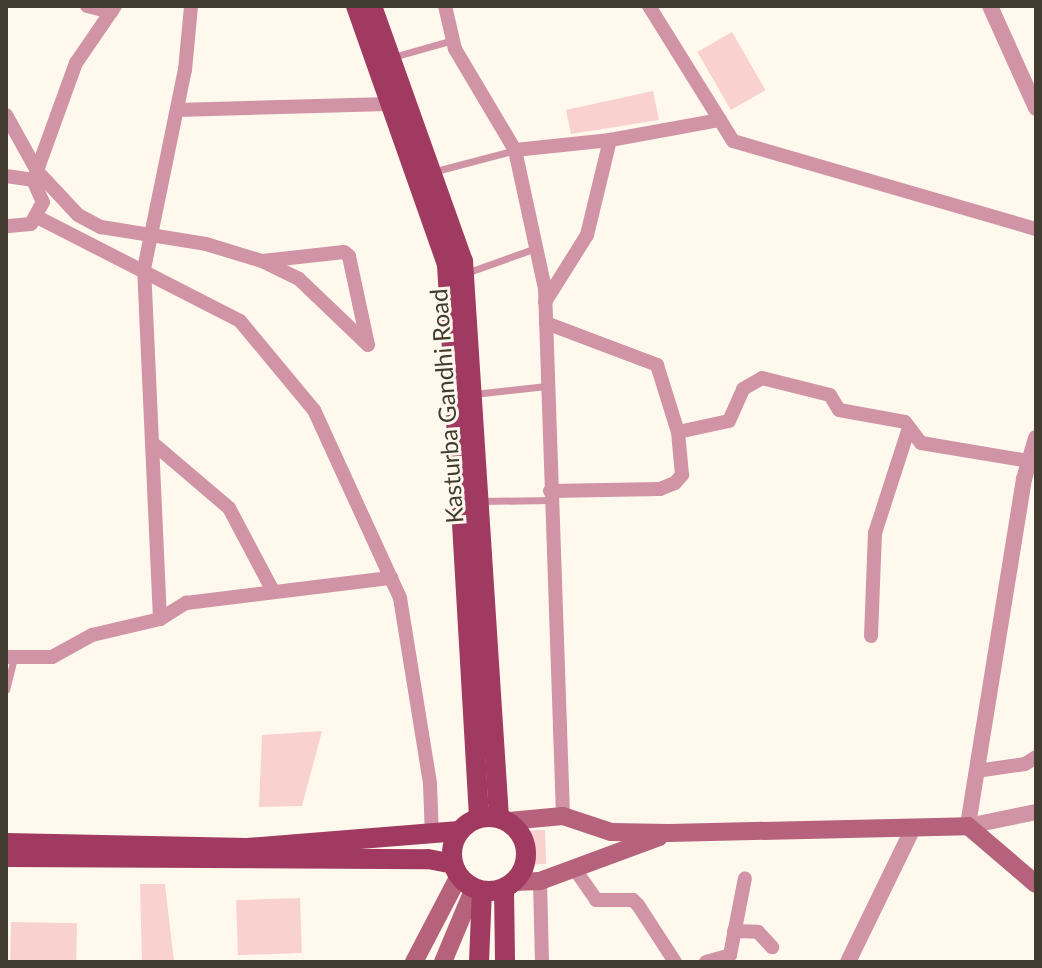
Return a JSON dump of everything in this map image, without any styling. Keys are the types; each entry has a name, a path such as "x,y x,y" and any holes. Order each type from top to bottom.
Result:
{"main road":[{"name":"Kasturba Gandhi Road","path":"356,6 447,265 496,818"},
{"name":"Kasturba Gandhi Road","path":"372,6 387,59 431,172 464,274 496,818"},
{"path":"6,843 247,848 432,836 459,831 496,818 563,816 611,832 968,826 1036,884"},
{"path":"496,818 526,850 509,885 505,962"},
{"path":"459,831 479,962"},
{"path":"6,857 428,859 467,880 509,885 540,881 669,833"},
{"path":"414,962 467,880"},
{"path":"443,962 467,880"}],"street":[{"path":"35,175 76,63 113,9 87,6"},
{"path":"160,619 155,445 144,269 177,110 191,6"},
{"path":"445,6 453,40 515,150 545,302 563,816"},
{"path":"649,6 733,141 1036,229"},
{"path":"990,6 1036,108"},
{"path":"177,110 388,104"},
{"path":"6,115 35,175 43,202 37,217 23,227 6,226"},
{"path":"515,150 610,140 720,120"},
{"path":"545,302 587,235 610,140"},
{"path":"6,176 35,175 78,215 101,227 151,233 262,261 299,279 368,345 349,256 344,252 262,261"},
{"path":"37,217 144,269 240,321 314,410 400,598 415,691 432,836"},
{"path":"546,323 657,365 678,432 682,475 675,483 660,489 550,496"},
{"path":"678,432 729,421 743,389 762,378 830,395 839,410 905,422 908,431 921,443 1029,461"},
{"path":"871,636 875,533 908,431"},
{"path":"1036,438 1029,461 1030,480 968,826 1036,812"},
{"path":"155,445 229,508 273,591"},
{"path":"10,657 52,657 92,635 160,619 186,603 391,578"},
{"path":"976,771 1025,764 1036,757"},
{"path":"848,962 913,828"},
{"path":"574,868 596,900 633,900 675,962"},
{"path":"706,962 730,955 745,878"},
{"path":"540,881 542,962"},
{"path":"734,931 758,932 772,947"}],"lane":[{"path":"387,59 453,40"},
{"path":"431,172 515,150"},
{"path":"464,274 536,248"},
{"path":"471,394 547,386"},
{"path":"478,501 550,496"},
{"path":"6,690 10,657"}],"building":[{"path":"732,32 766,90 731,110 697,52"},
{"path":"653,91 659,120 571,134 566,110"},
{"path":"322,731 302,806 259,807 262,735"},
{"path":"545,830 546,864 530,865 529,831"},
{"path":"140,884 165,884 174,962 142,962"},
{"path":"300,898 302,953 238,955 236,900"},
{"path":"11,922 77,923 76,962 10,962"}]}
